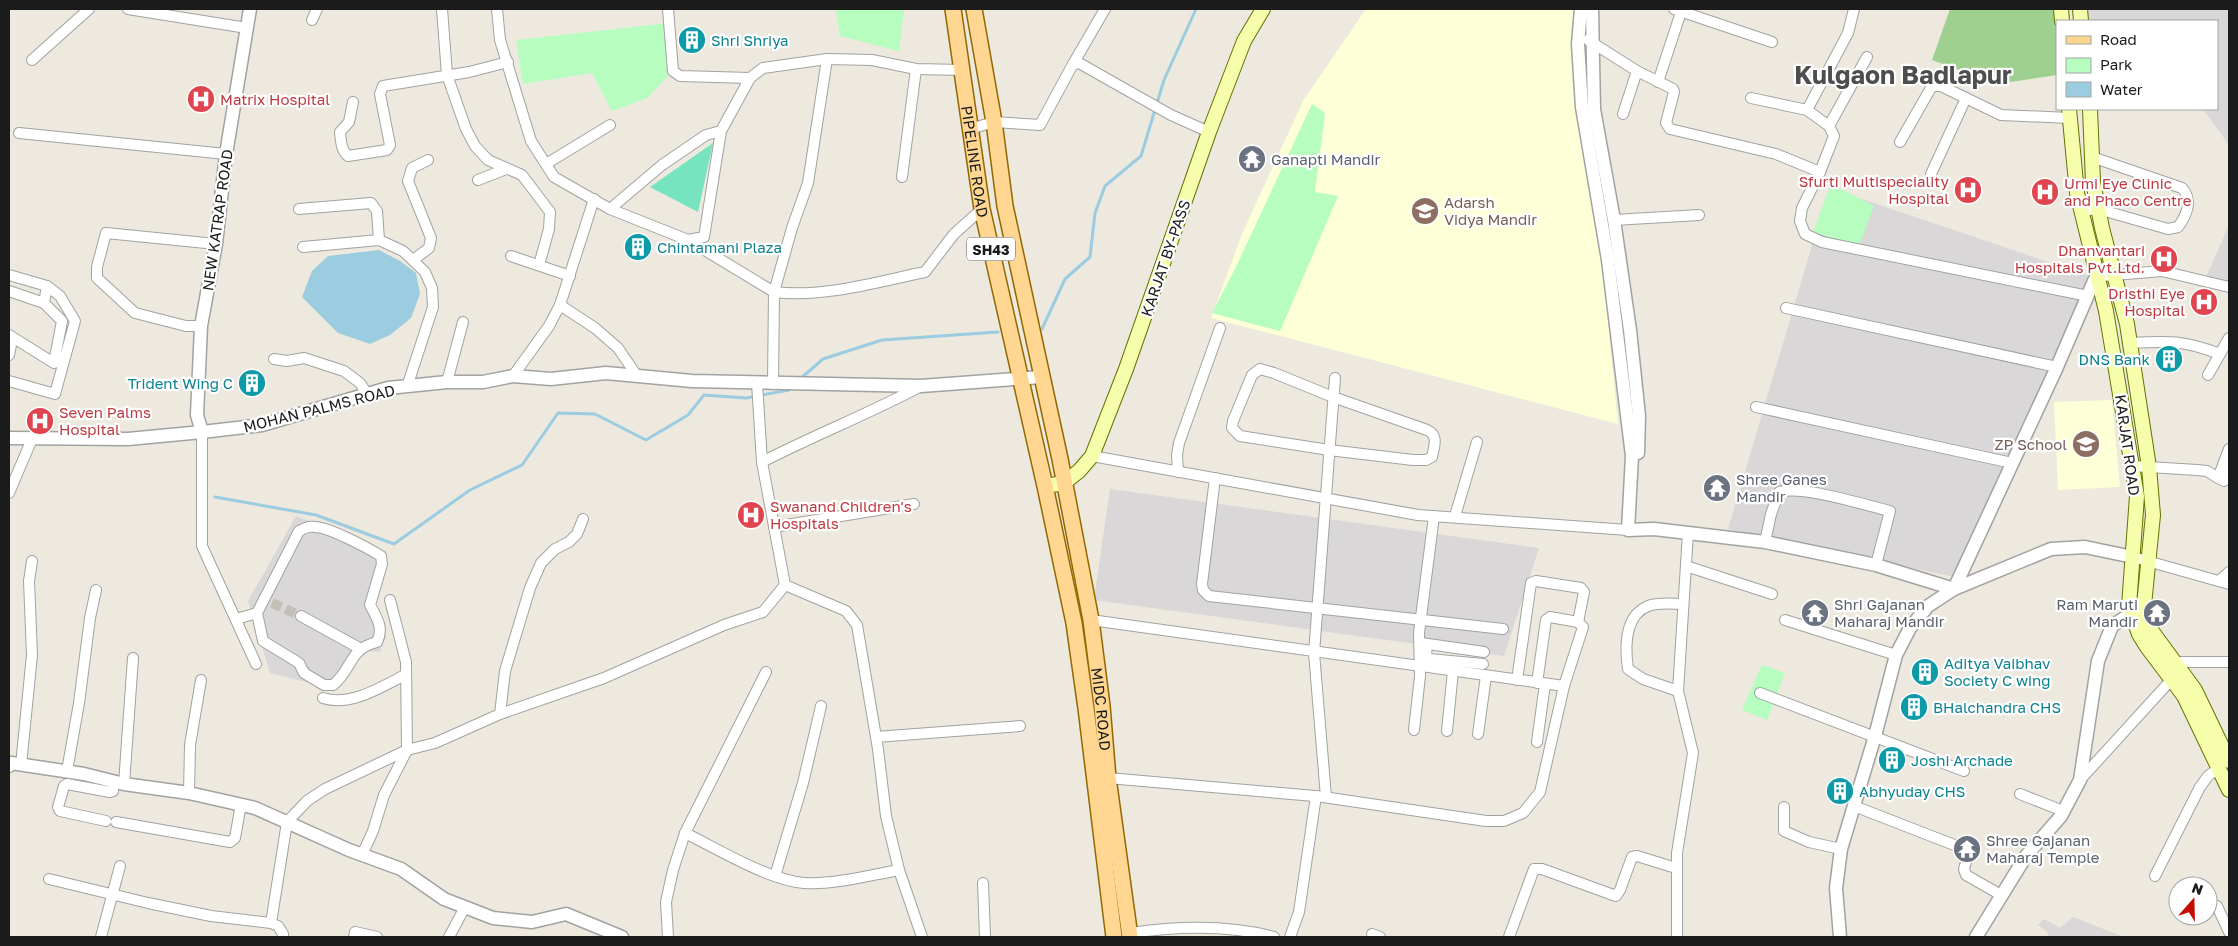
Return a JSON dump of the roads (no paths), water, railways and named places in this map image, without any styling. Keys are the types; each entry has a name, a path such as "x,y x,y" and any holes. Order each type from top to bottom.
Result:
{"main road":[{"name":"PIPELINE ROAD","path":"954,9 982,209 1045,486"},
{"name":"PIPELINE ROAD","path":"974,9 994,122 1005,206 1064,483"},
{"name":"KARJAT BY-PASS","path":"1064,483 1079,471 1092,456 1126,369 1209,132 1244,41 1263,9"},
{"name":"KARJAT ROAD","path":"2090,110 2094,182 2098,209 2130,343 2149,467 2153,515 2144,605 2151,630 2195,690 2224,765 2229,790"},
{"name":"KARJAT ROAD","path":"2070,113 2077,193 2106,311 2137,496 2129,606 2143,640 2184,696 2224,765"},
{"path":"1045,486 1064,483"},
{"name":"MIDC ROAD","path":"1064,483 1091,620 1102,706 1108,778 1130,935"},
{"name":"MIDC ROAD","path":"1045,486 1074,623 1114,937"}],"street":[{"path":"32,60 89,9"},
{"path":"128,9 247,28"},
{"name":"NEW KATRAP ROAD","path":"202,432 197,415 201,326 216,244 226,154 250,9"},
{"path":"312,20 317,9"},
{"path":"442,9 448,75 466,129 475,146 488,160 506,170 522,175 550,212 549,229 540,265"},
{"path":"497,9 500,40 531,141 554,178 610,209 688,240 774,292 790,294 842,289 925,272 954,234 982,209"},
{"path":"668,9 673,71 680,76 750,78"},
{"path":"970,129 994,122 1040,125 1105,9"},
{"path":"1581,9 1594,108 1614,220 1637,382 1639,416 1633,530"},
{"path":"1592,9 1585,40 1582,107 1608,260 1632,456 1633,530"},
{"path":"1807,110 1848,33 1854,9"},
{"path":"1658,82 1679,10 1772,42"},
{"path":"1585,40 1637,71 1674,90 1666,123 1670,129 1776,154 1820,172"},
{"path":"1829,126 1867,58"},
{"path":"827,59 808,183 792,228 774,292 776,384 843,383 921,386 1041,377"},
{"path":"688,240 704,237 721,131 750,78 763,68 827,59 872,60 916,69 962,70"},
{"path":"353,102 349,122 340,132 342,150 348,156 387,150 390,145 380,90 383,86 508,62"},
{"path":"1073,64 1079,63 1171,115 1209,132"},
{"path":"902,176 916,69"},
{"path":"1623,114 1637,71"},
{"path":"1900,142 1932,86 1942,86 2001,114 2070,113"},
{"path":"1752,98 1807,110 1829,126 1834,136 1820,172 1802,208 1800,221 1806,234 1822,242 2088,296"},
{"path":"1931,174 1966,98"},
{"path":"546,164 610,125"},
{"path":"610,209 662,165 706,135 721,131"},
{"path":"19,133 226,154"},
{"path":"2081,211 2098,209 2168,229 2178,227 2182,222 2189,201 2187,194 2182,188 2092,156"},
{"path":"413,260 429,248 431,238 408,181 409,174 412,168 428,160"},
{"path":"478,180 506,170"},
{"path":"513,376 549,326 560,305 594,200"},
{"path":"298,210 371,202 377,211 379,240"},
{"path":"1614,220 1699,215"},
{"path":"201,326 186,326 135,313 97,278 97,267 106,233 216,244"},
{"path":"303,247 379,240 403,251 425,272 432,288 433,307 407,387"},
{"path":"511,256 570,276"},
{"path":"1954,589 2057,367 2096,274 2114,276 2162,271 2229,287"},
{"path":"9,275 47,286 60,296 74,321 55,394 9,381"},
{"path":"44,303 47,286"},
{"path":"9,291 44,303 62,321 54,362 9,338"},
{"path":"560,305 595,328 618,348 637,376"},
{"path":"1786,308 2057,367"},
{"path":"447,382 463,322"},
{"path":"1178,472 1179,443 1220,328"},
{"path":"9,338 11,345 9,355"},
{"path":"2208,376 2229,338"},
{"path":"2130,343 2175,341 2195,344 2220,354"},
{"path":"274,360 287,361 304,358 344,371 360,384 367,394"},
{"path":"1260,369 1333,397 1432,432 1435,443 1432,457 1426,460 1329,450 1240,436 1232,428 1252,375 1260,369"},
{"name":"MOHAN PALMS ROAD","path":"9,438 128,439 202,432 262,424 388,388 447,382 484,382 513,376 551,379 606,372 757,387 776,384"},
{"path":"1320,797 1326,797 1314,653 1335,378"},
{"path":"762,462 801,442 858,418 921,386"},
{"path":"271,923 287,822 307,801 325,789 407,750 450,737 500,714 604,678 715,629 763,612 784,586 762,462 757,387"},
{"path":"1756,407 2012,464"},
{"path":"202,432 202,546 256,664"},
{"path":"9,493 32,439"},
{"path":"1455,516 1477,442"},
{"path":"2218,478 2229,449"},
{"path":"1092,456 1418,515 1455,516 1633,530 1654,529 1765,542 1876,565 1954,589"},
{"path":"2132,466 2207,471 2224,481 2229,471"},
{"path":"1215,478 1202,584 1205,594 1221,599 1318,607 1396,618 1422,619 1502,629"},
{"path":"1765,542 1771,514 1780,492 1791,490 1817,494 1890,510 1876,565"},
{"path":"774,526 914,504"},
{"path":"1434,516 1422,619 1423,644 1426,658 1435,664"},
{"path":"500,714 505,671 530,588 541,564 555,549 569,542 576,534 583,520"},
{"path":"236,620 257,613 268,601 299,531 307,527 322,528 381,556 382,564 370,605 379,621 382,633 377,642 364,646 355,653 340,680 334,685 324,685 304,674 299,663 263,641 257,613"},
{"path":"1677,937 1676,868 1693,752 1678,691 1688,533"},
{"path":"1840,937 1836,888 1840,849 1875,736 1896,655 1910,628 1928,606 1954,589 2051,549 2085,548 2133,556 2229,584"},
{"path":"32,561 29,581 32,655 15,765 67,771 119,783 189,793 242,804 362,855 401,869 444,899 493,918 532,922 566,914 603,934 622,937"},
{"path":"1686,566 1772,594"},
{"path":"2219,581 2229,572"},
{"path":"1516,680 1531,584 1536,581 1583,590 1578,622"},
{"path":"784,586 846,611 857,625 876,737 886,816 899,870 922,937"},
{"path":"67,771 96,590"},
{"path":"362,855 373,832 384,796 407,750 406,662 390,600"},
{"path":"1678,691 1643,679 1628,669 1626,638 1631,624 1639,613 1648,606 1684,604"},
{"path":"2080,780 2098,661 2112,626 2144,605"},
{"path":"301,616 360,649"},
{"path":"1108,778 1320,797 1486,822 1504,821 1523,813 1540,792 1564,686 1583,627 1578,622 1547,617 1537,742"},
{"path":"1091,620 1314,653 1420,666 1435,664 1481,670 1516,680 1564,686"},
{"path":"1785,620 1896,655"},
{"path":"1423,644 1484,652"},
{"path":"1414,730 1423,644"},
{"path":"133,658 119,783 110,792 67,784 64,786 59,802 60,811 111,822 230,842 235,838 242,804"},
{"path":"2175,662 2229,662"},
{"path":"1447,731 1457,668"},
{"path":"1478,734 1481,670"},
{"path":"668,937 666,902 673,870 685,833 766,672"},
{"path":"322,698 344,702 372,692 406,675"},
{"path":"1976,937 2026,856 2064,811 2080,780 2172,679"},
{"path":"189,793 190,745 201,680"},
{"path":"1760,692 1964,771"},
{"path":"775,876 803,783 821,706"},
{"path":"876,737 1020,726"},
{"path":"2155,876 2200,787 2208,776 2224,765"},
{"path":"2020,794 2064,811"},
{"path":"1290,937 1299,912 1320,797"},
{"path":"1854,806 1962,848"},
{"path":"1784,807 1784,831 1809,842 1840,849"},
{"path":"685,833 775,876 806,883 899,870"},
{"path":"1509,937 1534,869 1542,869 1616,896 1632,857 1637,856 1676,868"},
{"path":"1966,862 1964,869 1966,875 2001,895"},
{"path":"101,937 120,866"},
{"path":"49,879 211,916 271,923 278,926 283,937"},
{"path":"983,883 985,937"},
{"path":"449,937 465,907"},
{"path":"2218,908 2229,932"},
{"path":"1130,935 1164,928 1214,927 1274,937"},
{"path":"354,937 355,932 377,937"}],"water":[{"path":"379,250 400,261 416,273 420,294 411,318 390,335 370,344 338,333 302,297 312,271 328,256"}],"waterway":[{"path":"1042,329 1065,279 1090,257 1095,213 1105,186 1141,156 1164,80 1196,9"},
{"path":"800,379 823,359 882,340 998,332"},
{"path":"215,497 316,515 394,544 470,490 522,465 558,413 595,414 646,440 688,415 704,395 746,398 789,390 792,387"}],"tunnel":[{"path":"272,603 301,616"}],"place":[{"name":"Shri Shriya","path":"692,40"},
{"name":"Matrix Hospital","path":"201,99"},
{"name":"Ganapti Mandir","path":"1252,159"},
{"name":"Sfurti Multispeciality Hospital","path":"1968,190"},
{"name":"Urmi Eye Clinic and Phaco Centre","path":"2045,192"},
{"name":"Adarsh Vidya Mandir","path":"1425,211"},
{"name":"Chintamani Plaza","path":"638,247"},
{"name":"Dhanvantari Hospitals Pvt.Ltd.","path":"2164,259"},
{"name":"Dristhi Eye Hospital","path":"2204,302"},
{"name":"DNS Bank","path":"2169,359"},
{"name":"Trident Wing C","path":"252,383"},
{"name":"Seven Palms Hospital","path":"40,421"},
{"name":"ZP School","path":"2086,444"},
{"name":"Shree Ganes Mandir","path":"1717,488"},
{"name":"Swanand Children's Hospitals","path":"751,515"},
{"name":"Shri Gajanan Maharaj Mandir","path":"1815,613"},
{"name":"Ram Maruti Mandir","path":"2157,613"},
{"name":"Aditya Vaibhav Society C wing","path":"1925,672"},
{"name":"BHalchandra CHS","path":"1914,707"},
{"name":"Joshi Archade","path":"1892,760"},
{"name":"Abhyuday CHS","path":"1840,791"},
{"name":"Shree Gajanan Maharaj Temple","path":"1967,849"}],"district":[{"name":"Kulgaon Badlapur","path":"1903,74"}]}
